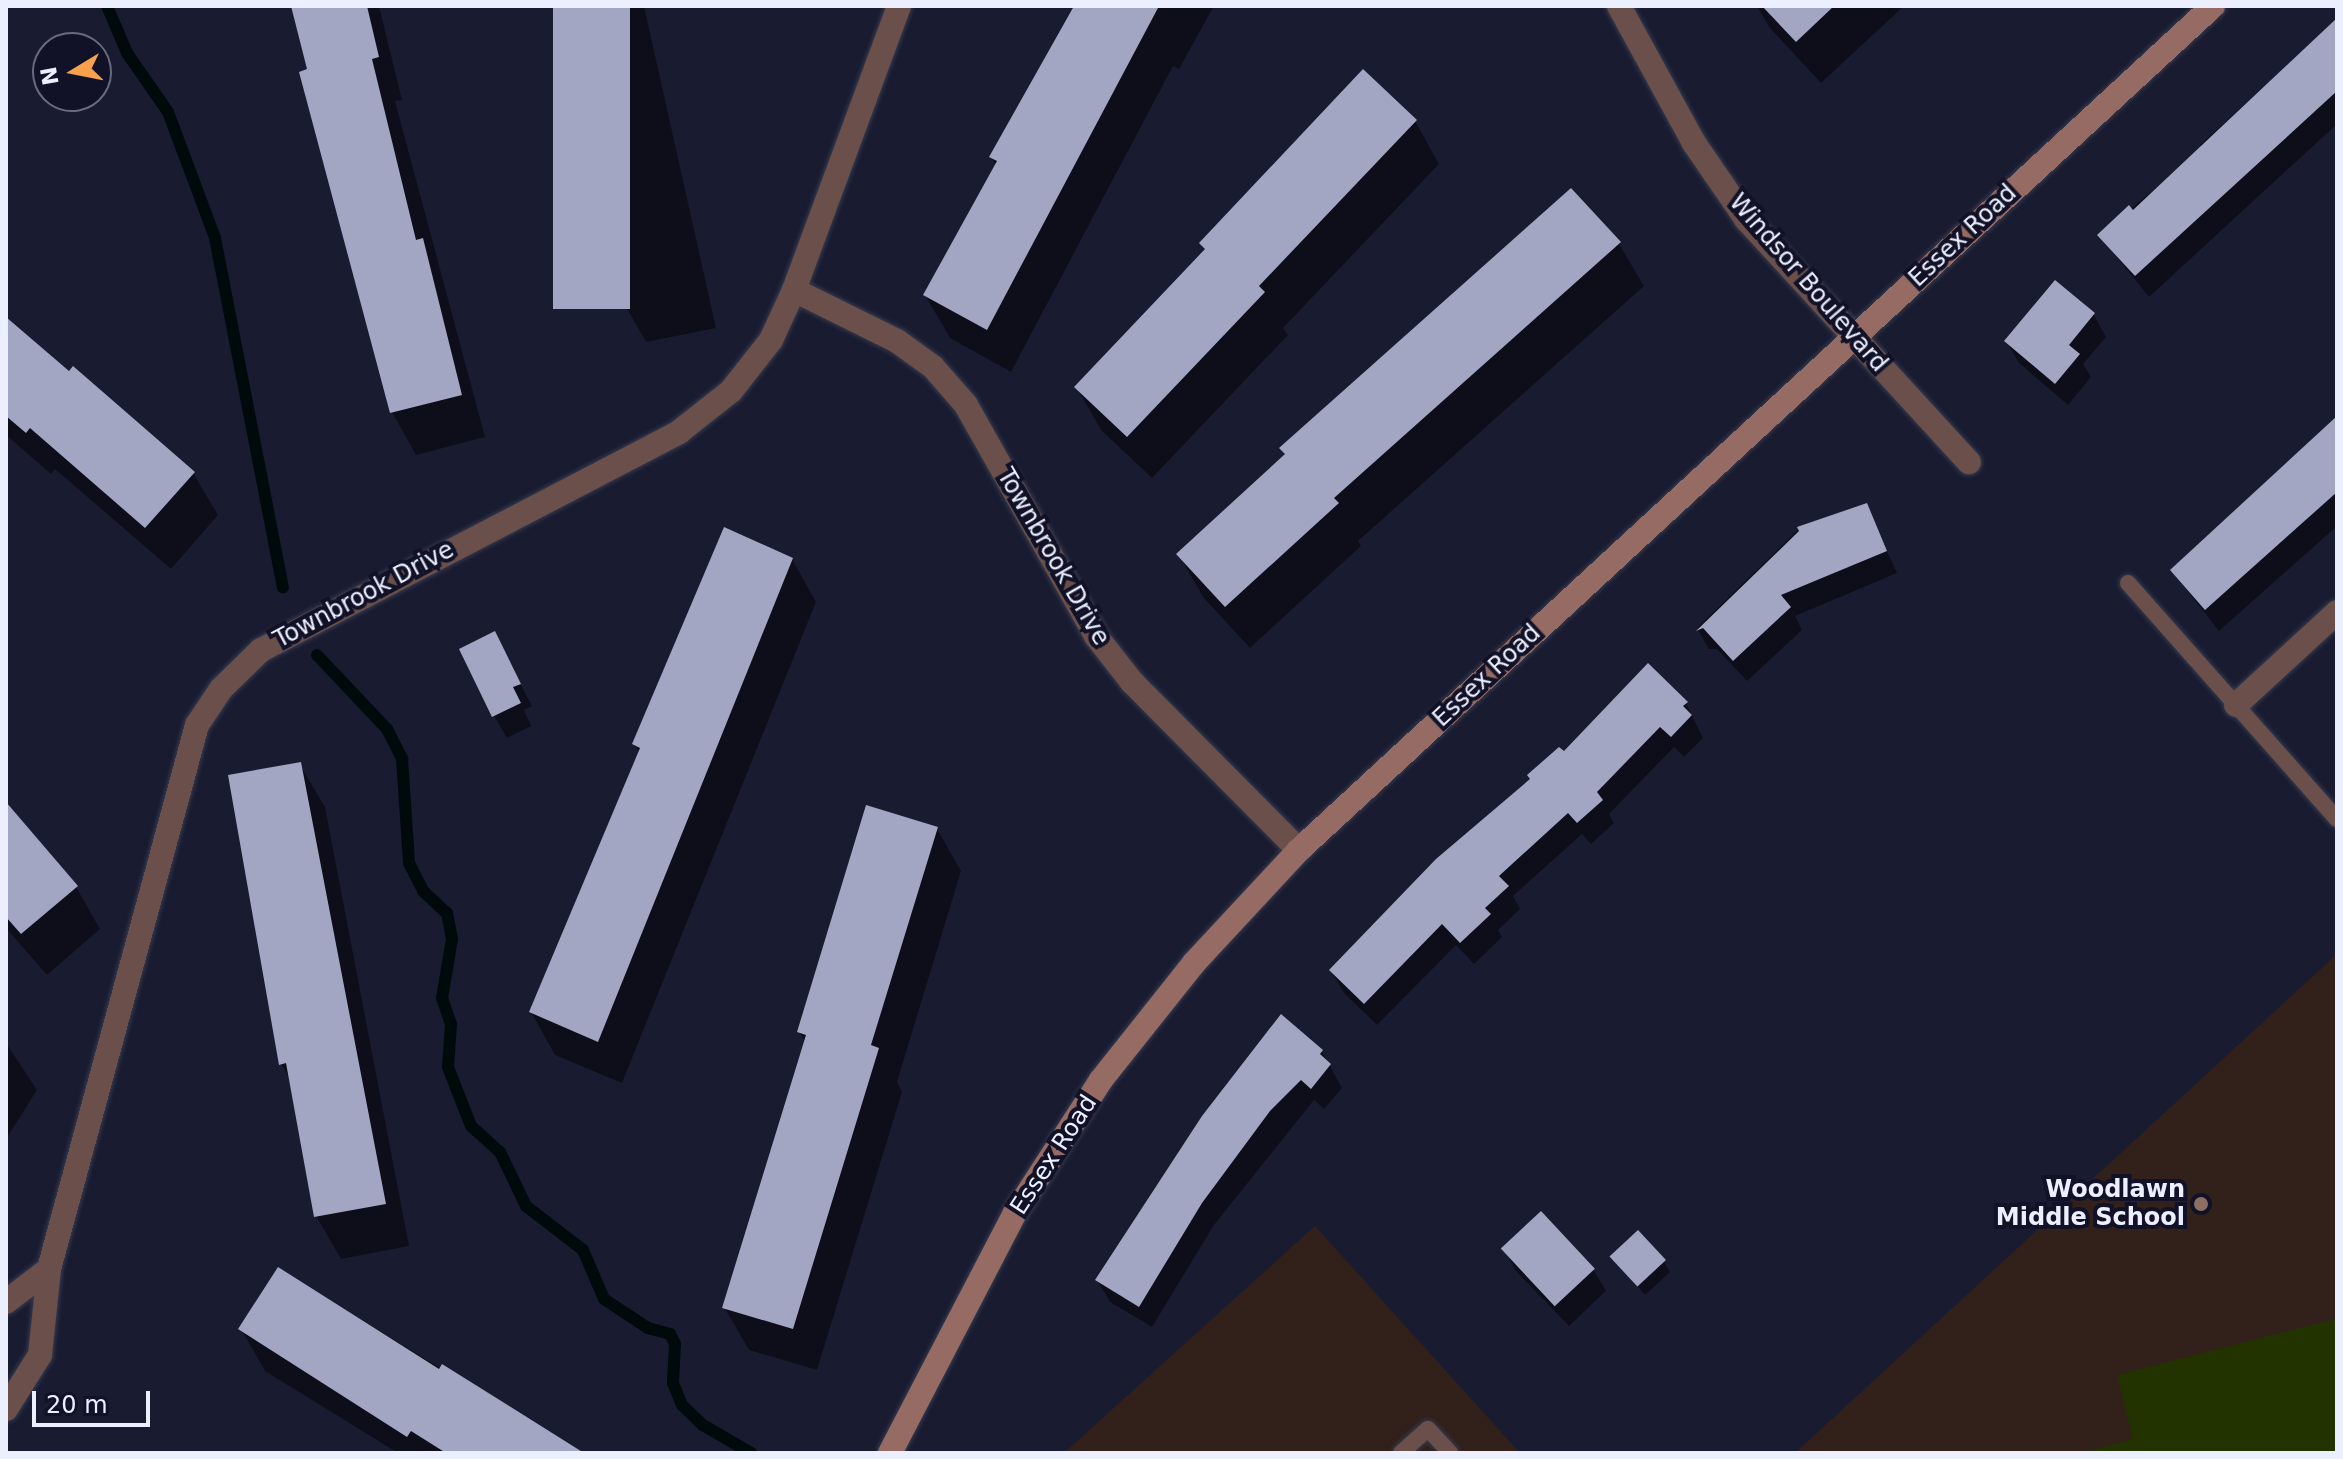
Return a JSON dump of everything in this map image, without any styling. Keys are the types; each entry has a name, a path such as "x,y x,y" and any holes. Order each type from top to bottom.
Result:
{"street":[{"name":"Townbrook Drive","path":"6,1409 40,1355 49,1269 182,767 197,725 221,689 261,650 305,624 679,432 731,391 771,340 794,290 899,6"},
{"name":"Windsor Boulevard","path":"1619,6 1686,130 1746,219 1969,462"},
{"name":"Essex Road","path":"890,1453 1015,1213 1101,1080 1194,963 1299,850 2213,6"},
{"name":"Townbrook Drive","path":"794,290 897,341 933,367 966,405 1096,636 1132,682 1299,850"},
{"path":"2236,705 2337,612"},
{"path":"6,1302 49,1269"}],"lane":[{"path":"2128,583 2337,819"},
{"path":"1401,1453 1428,1429 1450,1453"}],"shaded area":[{"name":"Woodlawn Middle School","path":"2337,954 2337,1453 1795,1453"},
{"path":"1315,1226 1520,1453 1064,1453"}],"green space":[{"path":"2335,1319 2337,1453 2082,1453 2133,1439 2117,1375"}],"building":[{"path":"291,6 367,6 379,57 372,59 416,240 423,238 462,395 390,413 299,72 307,69"},
{"path":"553,6 630,6 630,309 553,309"},
{"path":"1074,6 1159,6 987,330 923,295 997,161 989,157"},
{"path":"1762,6 1834,6 1796,42"},
{"path":"2337,18 2337,91 2135,276 2097,235 2129,205 2133,210"},
{"path":"1363,69 1417,120 1259,286 1265,292 1127,437 1074,387 1205,249 1199,243"},
{"path":"1571,188 1621,242 1334,498 1339,503 1225,607 1176,554 1285,454 1279,448"},
{"path":"2055,280 2095,313 2069,345 2080,354 2055,384 2004,341"},
{"path":"6,317 69,371 73,366 195,472 145,528 30,428 26,433 6,416"},
{"path":"2337,416 2337,492 2205,610 2170,570"},
{"path":"1867,503 1887,551 1781,595 1791,607 1733,661 1703,628 1696,631 1799,531 1797,527"},
{"path":"724,527 793,558 598,1042 529,1012 640,748 632,744"},
{"path":"495,631 521,684 513,687 521,703 492,717 459,649"},
{"path":"1648,663 1688,702 1683,706 1692,715 1671,737 1660,727 1597,792 1603,800 1577,823 1568,813 1499,876 1509,886 1485,908 1491,914 1460,943 1442,924 1364,1004 1329,970 1436,859 1530,779 1527,775 1559,747 1564,751"},
{"path":"301,762 386,1204 314,1217 286,1063 279,1065 228,775"},
{"path":"6,802 78,886 21,934 6,917"},
{"path":"866,805 938,827 871,1045 879,1048 793,1329 722,1308 806,1035 797,1032"},
{"path":"1281,1014 1323,1050 1320,1054 1331,1064 1311,1089 1301,1080 1270,1111 1202,1203 1139,1307 1095,1280 1202,1116"},
{"path":"1541,1211 1595,1269 1555,1306 1501,1249"},
{"path":"1638,1230 1666,1260 1637,1287 1609,1257"},
{"path":"278,1267 439,1369 442,1364 584,1453 446,1453 411,1431 407,1437 238,1329"}],"waterway":[{"path":"107,6 127,53 168,112 215,238 283,587"},
{"path":"317,655 387,729 402,759 409,863 423,891 447,913 452,939 442,998 451,1024 448,1067 471,1126 500,1152 526,1206 583,1250 604,1299 648,1328 670,1334 675,1344 673,1383 682,1405 703,1425 751,1453"}],"place":[{"name":"Woodlawn Middle School","path":"2201,1204"}]}
